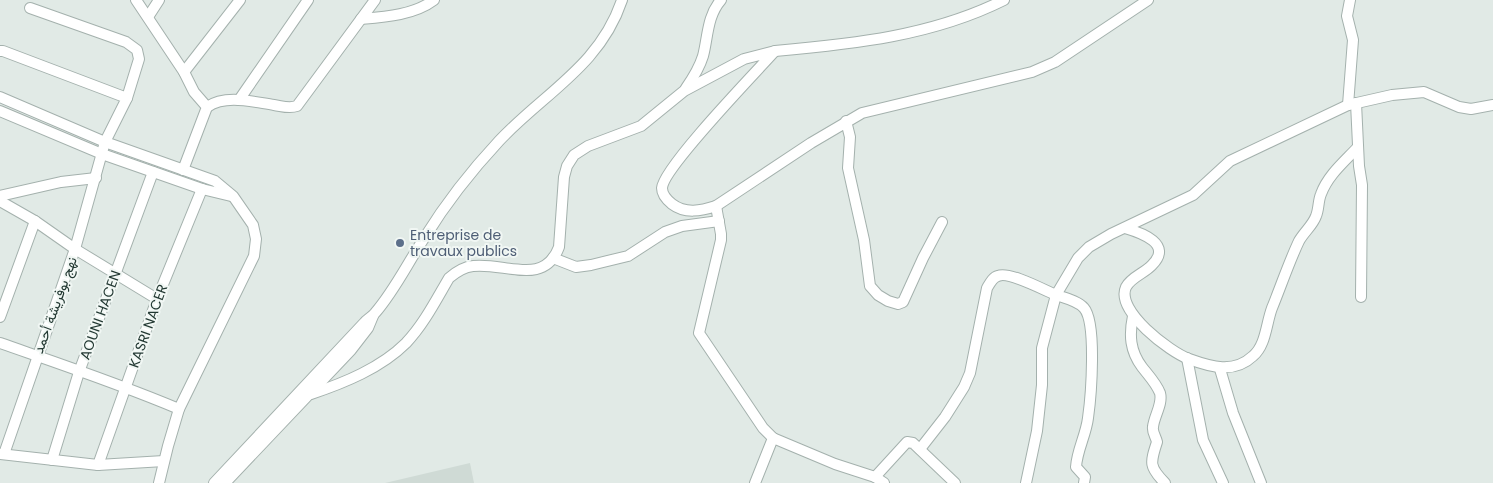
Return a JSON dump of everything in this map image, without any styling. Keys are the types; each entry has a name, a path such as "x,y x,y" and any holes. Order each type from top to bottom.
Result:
{"street":[{"path":"136,0 184,72 194,92 207,107"},
{"path":"148,16 160,0"},
{"path":"184,72 240,0"},
{"path":"239,100 308,0"},
{"path":"183,170 207,107 215,101 239,100 289,108 297,106 375,0"},
{"path":"361,19 389,16 410,11 434,0"},
{"path":"214,483 359,342 374,315 395,286 431,228 477,168 519,121 573,75 599,47 614,21 622,0"},
{"path":"684,91 697,72 703,57 712,13 721,0"},
{"path":"225,483 307,392 348,380 379,363 406,343 449,278 456,272 474,266 531,270 543,267 553,258 557,253 560,240 565,171 574,155 588,146 641,126 684,91 744,59 775,51 883,39 911,33 981,11 1004,0"},
{"path":"775,51 683,153 662,186 666,198 675,206 685,210 696,211 716,206 846,121 862,113 1032,72 1055,62 1148,0"},
{"path":"1350,0 1347,16 1353,40 1352,104 1362,185 1361,297"},
{"name":"نهج بوفريشة أحمد","path":"2,454 75,249 105,142 127,98 139,58 134,47 126,42 30,8"},
{"path":"0,51 127,98"},
{"path":"1026,483 1037,431 1042,385 1042,348 1056,295 1078,258 1089,247 1193,195 1230,161 1352,104 1392,95 1424,92 1458,107 1471,108 1493,105"},
{"path":"0,97 105,142 215,181 233,196 253,225 256,239 254,256 179,409 162,477 98,465 2,454"},
{"path":"0,111 102,154 202,189 233,196"},
{"path":"846,121 850,138 848,168 852,194 864,240 868,282 878,295 893,303 903,302 942,222"},
{"path":"1125,228 1138,232 1158,244 1160,250 1158,258 1152,266 1127,285 1125,291 1126,301 1133,316 1157,340 1179,356 1220,368 1244,363 1254,356 1261,345 1270,314 1299,241 1316,218 1324,187 1330,176 1358,147"},
{"name":"AOUNI HACEN","path":"52,460 79,372 153,172"},
{"path":"0,196 61,182 96,178"},
{"name":"KASRI NACER","path":"98,465 157,299 202,189"},
{"path":"0,201 35,221 75,249 157,299"},
{"path":"716,206 720,240 700,333 762,428 773,438 835,464 875,477 884,483"},
{"path":"0,317 35,221"},
{"path":"553,258 576,267 590,265 628,256 665,232 682,226 719,221"},
{"path":"920,449 945,417 964,388 970,374 987,288 993,279 998,276 1011,276 1081,305 1088,315 1091,376 1088,420 1076,467 1085,478 1084,483"},
{"path":"1133,316 1130,328 1133,352 1161,395 1152,429 1157,442 1151,459 1152,469 1165,483"},
{"path":"0,343 126,387 179,409"},
{"path":"1187,358 1203,440 1223,483"},
{"path":"1220,368 1234,413 1261,483"},
{"path":"755,483 773,438"},
{"path":"875,477 905,443 913,443 955,483"},
{"path":"938,483 946,475"}],"shaded area":[{"path":"470,463 474,483 385,483"}],"place":[{"name":"Entreprise de travaux publics","path":"400,243"}]}
